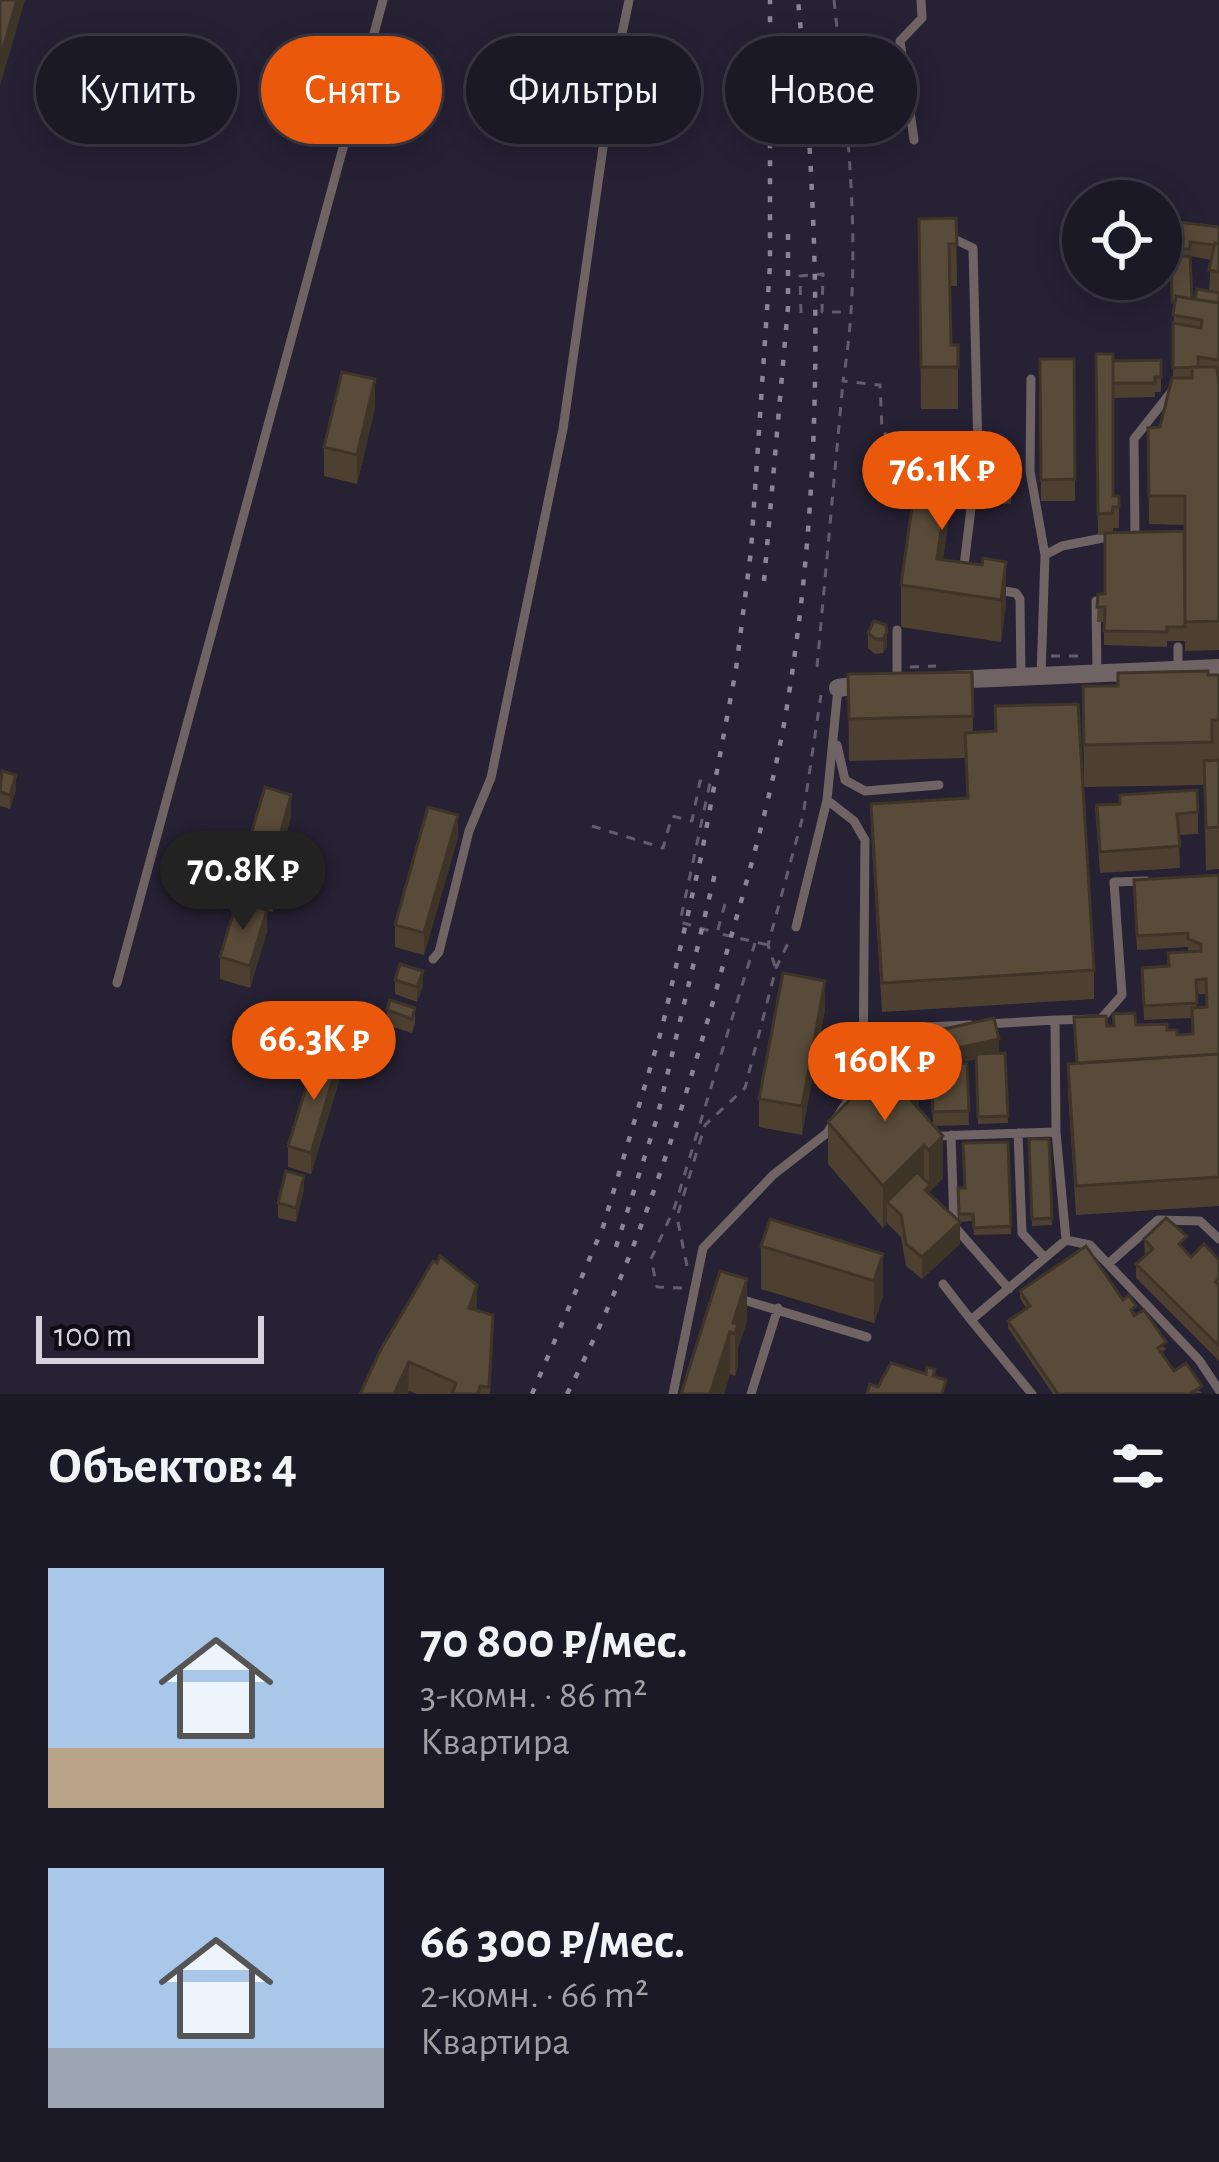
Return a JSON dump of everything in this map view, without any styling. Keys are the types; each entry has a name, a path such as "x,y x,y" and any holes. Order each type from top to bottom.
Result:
{"street":[{"path":"838,688 844,684 1031,676 1096,679 1219,668"}],"lane":[{"path":"117,983 383,0"},
{"path":"433,959 439,952 469,831 490,778 562,429 613,77 629,0"},
{"path":"904,36 922,18 921,0"},
{"path":"940,232 973,248 978,451 961,583 1016,593 1031,676"},
{"path":"1031,379 1030,471 1045,555 1031,676"},
{"path":"1045,555 1095,537 1135,536 1134,439 1172,391 1196,390"},
{"path":"896,449 978,451"},
{"path":"1096,601 1096,679"},
{"path":"897,631 897,682"},
{"path":"1178,646 1178,670"},
{"path":"796,927 827,800 838,688"},
{"path":"834,735 845,780 865,790 939,785"},
{"path":"673,1394 703,1248 773,1175 827,1133 862,1077 866,840 854,820 827,800"},
{"path":"862,1030 1101,1019 1122,995 1114,882 1156,881"},
{"path":"1054,1020 1056,1132 1066,1240"},
{"path":"862,1077 880,1092"},
{"path":"916,1121 934,1136 1056,1132"},
{"path":"1018,1133 1022,1233 1045,1258"},
{"path":"951,1135 954,1226 1009,1288"},
{"path":"1108,1264 1158,1220 1200,1221 1219,1239"},
{"path":"971,1320 1066,1240"},
{"path":"1066,1240 1090,1245 1199,1360 1219,1390"},
{"path":"943,1284 1033,1394"},
{"path":"697,1289 778,1308 867,1337"},
{"path":"751,1394 778,1308"}],"path":[{"path":"817,668 848,312 850,148 834,0"},
{"path":"801,313 800,276 823,274 822,312 848,312"},
{"path":"843,381 880,386 882,429 896,449"},
{"path":"592,826 663,848 672,817 692,820 700,781 710,783 680,922 768,945 776,968"},
{"path":"717,933 725,904"},
{"path":"755,943 674,1209 651,1259 657,1286 697,1289 686,1264 677,1216 706,1125 745,1088 776,968 796,927"}],"building":[{"path":"0,0 17,0 0,58"},
{"path":"956,218 957,244 949,244 951,345 958,345 958,367 921,367 919,219"},
{"path":"1182,222 1219,227 1219,244 1190,242 1190,249 1182,249"},
{"path":"1215,243 1219,244 1219,272 1209,270"},
{"path":"1182,256 1190,256 1192,299 1182,297"},
{"path":"1197,289 1219,293 1219,303 1195,299"},
{"path":"1182,297 1219,303 1219,360 1198,357 1198,367 1173,368 1173,323 1201,328 1202,320 1173,315 1175,300"},
{"path":"1096,354 1113,354 1113,496 1119,496 1119,507 1113,507 1112,513 1098,514"},
{"path":"1040,359 1074,359 1075,479 1041,480"},
{"path":"1161,360 1161,377 1155,377 1155,383 1113,383 1113,361"},
{"path":"1192,367 1217,367 1219,385 1219,621 1185,622 1185,496 1149,496 1148,428 1160,427 1172,378 1192,378"},
{"path":"342,372 375,379 357,455 324,447"},
{"path":"922,436 960,442 957,466 950,465 937,559 982,565 983,558 1006,562 1001,600 901,585"},
{"path":"998,467 1011,467 1011,489 998,489"},
{"path":"1184,531 1185,627 1167,627 1167,632 1104,631 1105,607 1097,607 1098,594 1105,594 1105,533"},
{"path":"874,621 886,625 883,639 868,633"},
{"path":"1208,671 1208,675 1219,675 1219,720 1212,720 1212,742 1084,745 1083,686 1118,686 1118,673"},
{"path":"972,672 973,716 849,719 848,674"},
{"path":"1078,704 1094,970 882,983 871,804 968,798 965,733 996,731 995,706"},
{"path":"1219,760 1219,827 1206,828 1204,761"},
{"path":"2,771 16,775 10,795 0,792"},
{"path":"265,787 291,795 277,846 250,838"},
{"path":"1197,790 1198,812 1177,814 1180,846 1100,852 1097,805 1120,804 1120,795"},
{"path":"428,807 458,815 424,933 395,925"},
{"path":"253,860 282,869 273,898 245,890"},
{"path":"1219,875 1219,1054 1077,1063 1074,1017 1106,1016 1107,1026 1114,1026 1113,1014 1135,1013 1136,1025 1167,1024 1167,1030 1177,1030 1177,1035 1193,1034 1192,1008 1207,1007 1206,979 1196,980 1197,1003 1144,1006 1142,968 1169,966 1168,953 1201,951 1201,944 1188,939 1188,933 1137,936 1134,880"},
{"path":"237,901 267,910 250,966 220,957"},
{"path":"400,964 423,971 417,987 395,980"},
{"path":"783,973 825,981 802,1106 759,1099"},
{"path":"390,1000 415,1008 412,1019 387,1010"},
{"path":"994,1018 999,1039 930,1054 926,1033"},
{"path":"317,1052 339,1059 311,1153 288,1146"},
{"path":"1005,1053 1008,1116 978,1117 976,1054"},
{"path":"1219,1054 1219,1177 1076,1186 1068,1064"},
{"path":"888,1061 919,1090 910,1099 943,1136 929,1150 924,1145 883,1186 828,1122"},
{"path":"967,1063 969,1111 933,1112 931,1064"},
{"path":"1029,1139 1049,1139 1052,1218 1032,1219"},
{"path":"1008,1142 1011,1226 974,1228 973,1214 959,1214 958,1188 965,1188 963,1143"},
{"path":"286,1171 304,1176 296,1208 278,1203"},
{"path":"917,1172 930,1185 925,1190 960,1222 922,1257 906,1244 901,1215 887,1202"},
{"path":"1166,1218 1187,1236 1179,1244 1191,1257 1204,1244 1219,1260 1215,1282 1219,1285 1219,1346 1136,1264 1153,1249 1144,1239"},
{"path":"770,1219 883,1254 874,1281 761,1246"},
{"path":"1086,1246 1123,1300 1129,1295 1136,1306 1131,1310 1134,1316 1144,1310 1166,1342 1158,1348 1174,1371 1186,1363 1202,1386 1190,1394 1058,1394 1008,1321 1030,1306 1020,1291"},
{"path":"440,1256 477,1285 469,1308 493,1315 489,1387 480,1386 478,1394 452,1394 456,1383 409,1362 394,1394 360,1394 381,1349"},
{"path":"720,1271 747,1279 733,1323 738,1324 735,1334 730,1332 710,1394 681,1394"},
{"path":"891,1363 926,1374 927,1367 935,1369 933,1376 946,1380 942,1394 867,1394 870,1384 878,1387"}],"railway":[{"path":"532,1394 603,1227 662,1028 701,857 736,669 751,551 770,265 770,0"},
{"path":"567,1394 615,1291 674,1132 751,864 784,723 801,602 814,430 811,172 798,0"},
{"path":"764,581 788,307 788,234"},
{"path":"616,1247 657,1118 717,865"}]}
